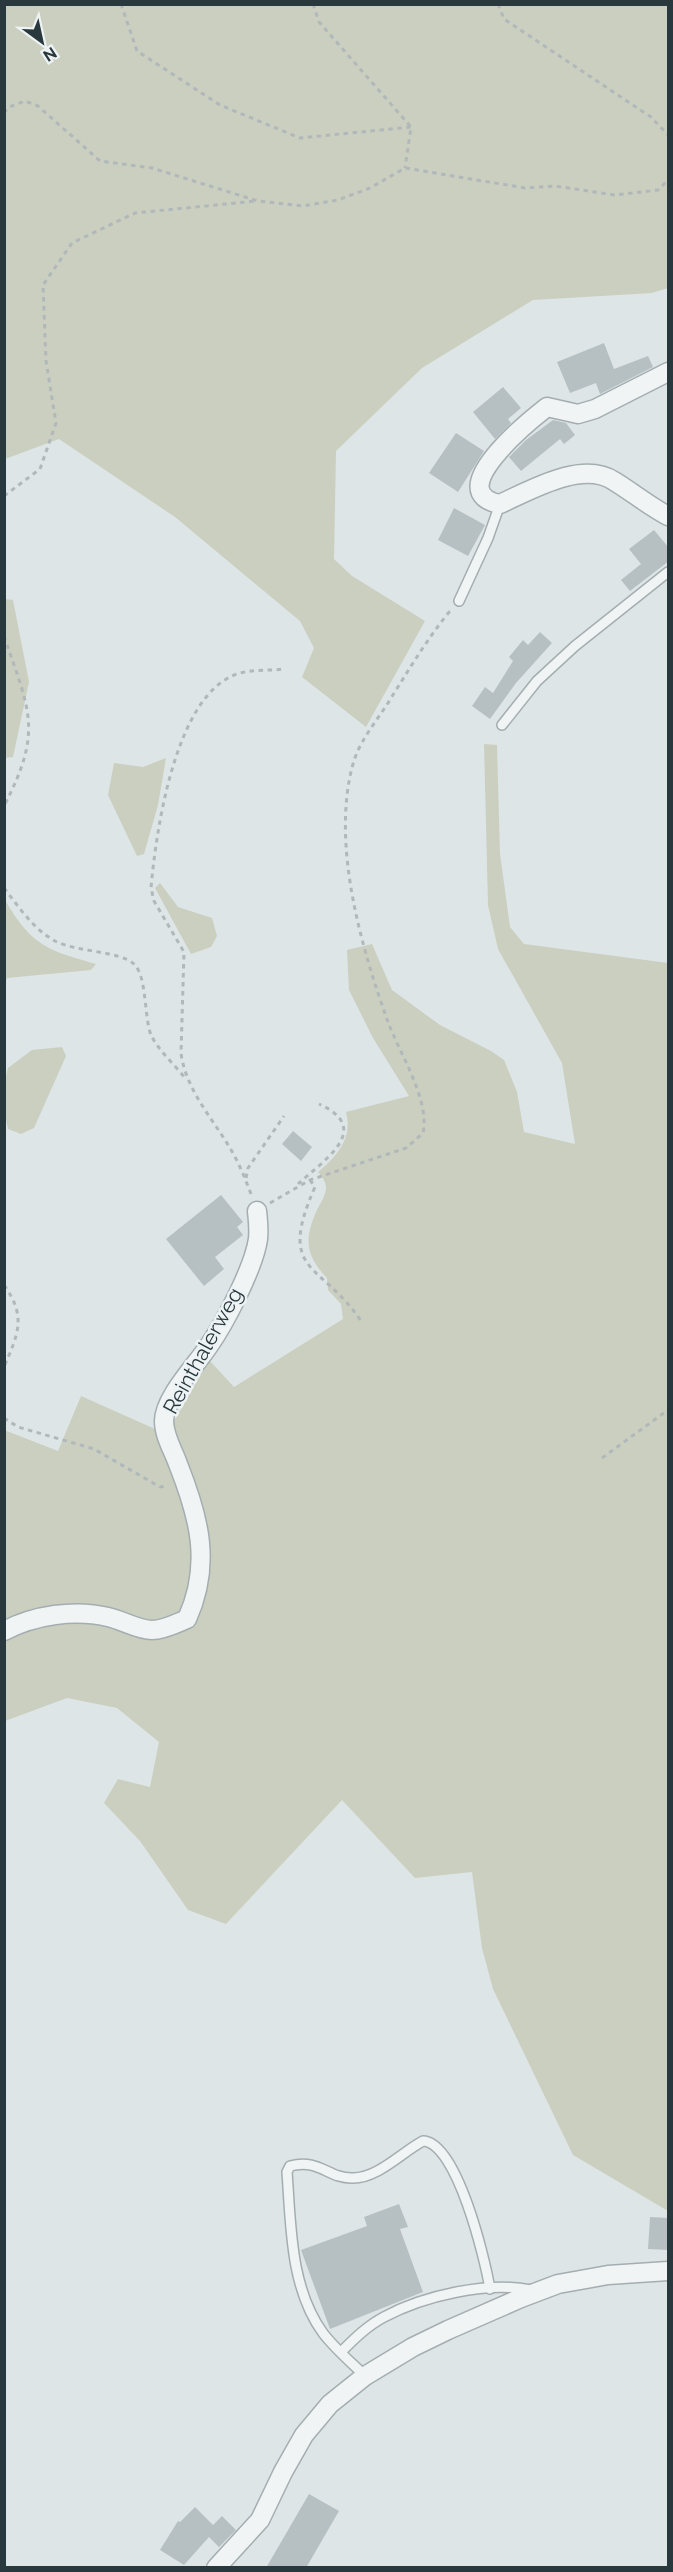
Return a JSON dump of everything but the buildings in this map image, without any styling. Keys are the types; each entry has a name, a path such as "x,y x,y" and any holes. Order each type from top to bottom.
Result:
{"street":[{"path":"669,372 587,412 578,414 547,407 505,445 482,471 480,484 483,494 490,502 500,504 561,478 584,473 600,474 669,516"},
{"name":"Reinthalerweg","path":"4,1631 18,1624 38,1619 82,1613 109,1617 152,1630 188,1619 195,1601 200,1574 198,1519 167,1437 164,1420 178,1388 210,1345 245,1276 258,1238 257,1211"},
{"path":"216,2568 260,2520 291,2456 304,2435 330,2404 365,2376 413,2347 491,2310 538,2291 583,2278 669,2271"}],"lane":[{"path":"459,601 500,504"},
{"path":"502,725 537,681 575,646 669,572"},
{"path":"365,2376 324,2334 314,2319 298,2271 292,2242 287,2172 290,2166 309,2163 352,2178 374,2171 423,2141 434,2144 446,2157 474,2222 482,2244 490,2289"},
{"path":"341,2352 369,2326 397,2311 433,2298 490,2289 522,2288 538,2291"}],"path":[{"path":"121,4 137,51 220,105 300,138 411,127"},
{"path":"313,4 319,22 411,127 405,168"},
{"path":"498,4 504,19 651,117 669,135"},
{"path":"4,113 9,107 25,101 38,106 100,161 152,168 258,201 303,206 338,200 370,188 405,168 525,188 555,186 615,195 658,190 669,180"},
{"path":"4,496 40,469 56,423 46,362 43,285 72,243 135,213 258,201"},
{"path":"4,888 39,929 55,941 80,950 118,956 136,965 140,973 147,1023 153,1038 189,1082 234,1156 246,1180 257,1211 310,1180 406,1148 423,1133 425,1112 388,1021 355,917 349,875 346,796 353,763 367,733 426,640 459,601"},
{"path":"4,636 28,706 30,729 28,750 20,775 4,806"},
{"path":"189,1082 181,1053 184,952 154,901 151,888 168,782 177,749 188,726 204,699 216,687 236,674 250,670 263,672 283,669"},
{"path":"294,1189 325,1161 343,1136 344,1126 341,1118 333,1110 319,1104"},
{"path":"246,1180 248,1168 284,1116"},
{"path":"310,1180 315,1187 304,1210 299,1245 302,1254 308,1266 352,1306 361,1321"},
{"path":"4,1285 18,1310 20,1325 4,1367"},
{"path":"602,1458 669,1410"},
{"path":"4,1418 18,1427 94,1449 160,1486 186,1486"}],"green space":[{"path":"4,5 668,5 668,288 652,293 533,300 422,368 336,451 334,559 352,576 425,621 366,727 302,677 314,648 300,621 175,517 59,439 5,459"},
{"path":"5,599 13,600 29,682 13,757 5,758"},
{"path":"484,744 497,745 500,854 510,927 524,944 668,963 668,2211 573,2155 493,1989 482,1948 472,1872 415,1878 342,1800 226,1924 188,1910 140,1841 104,1803 118,1779 150,1787 159,1742 117,1708 67,1698 5,1721 4,1430 58,1451 81,1396 155,1429 176,1418 209,1360 234,1387 343,1319 341,1304 328,1290 327,1278 314,1262 309,1246 310,1229 326,1191 325,1181 318,1172 342,1146 347,1130 346,1112 409,1096 373,1038 349,990 347,950 372,944 392,990 440,1025 504,1060 517,1092 524,1132 575,1144 562,1063 498,949 488,905"},
{"path":"166,758 158,805 144,854 137,856 108,795 114,763 143,767"},
{"path":"160,883 178,907 212,918 217,936 211,947 191,954 155,888"},
{"path":"5,900 24,927 42,944 65,955 96,964 91,970 7,978 5,984"},
{"path":"62,1047 66,1056 34,1128 21,1134 8,1129 4,1084 8,1068 32,1050"}]}
